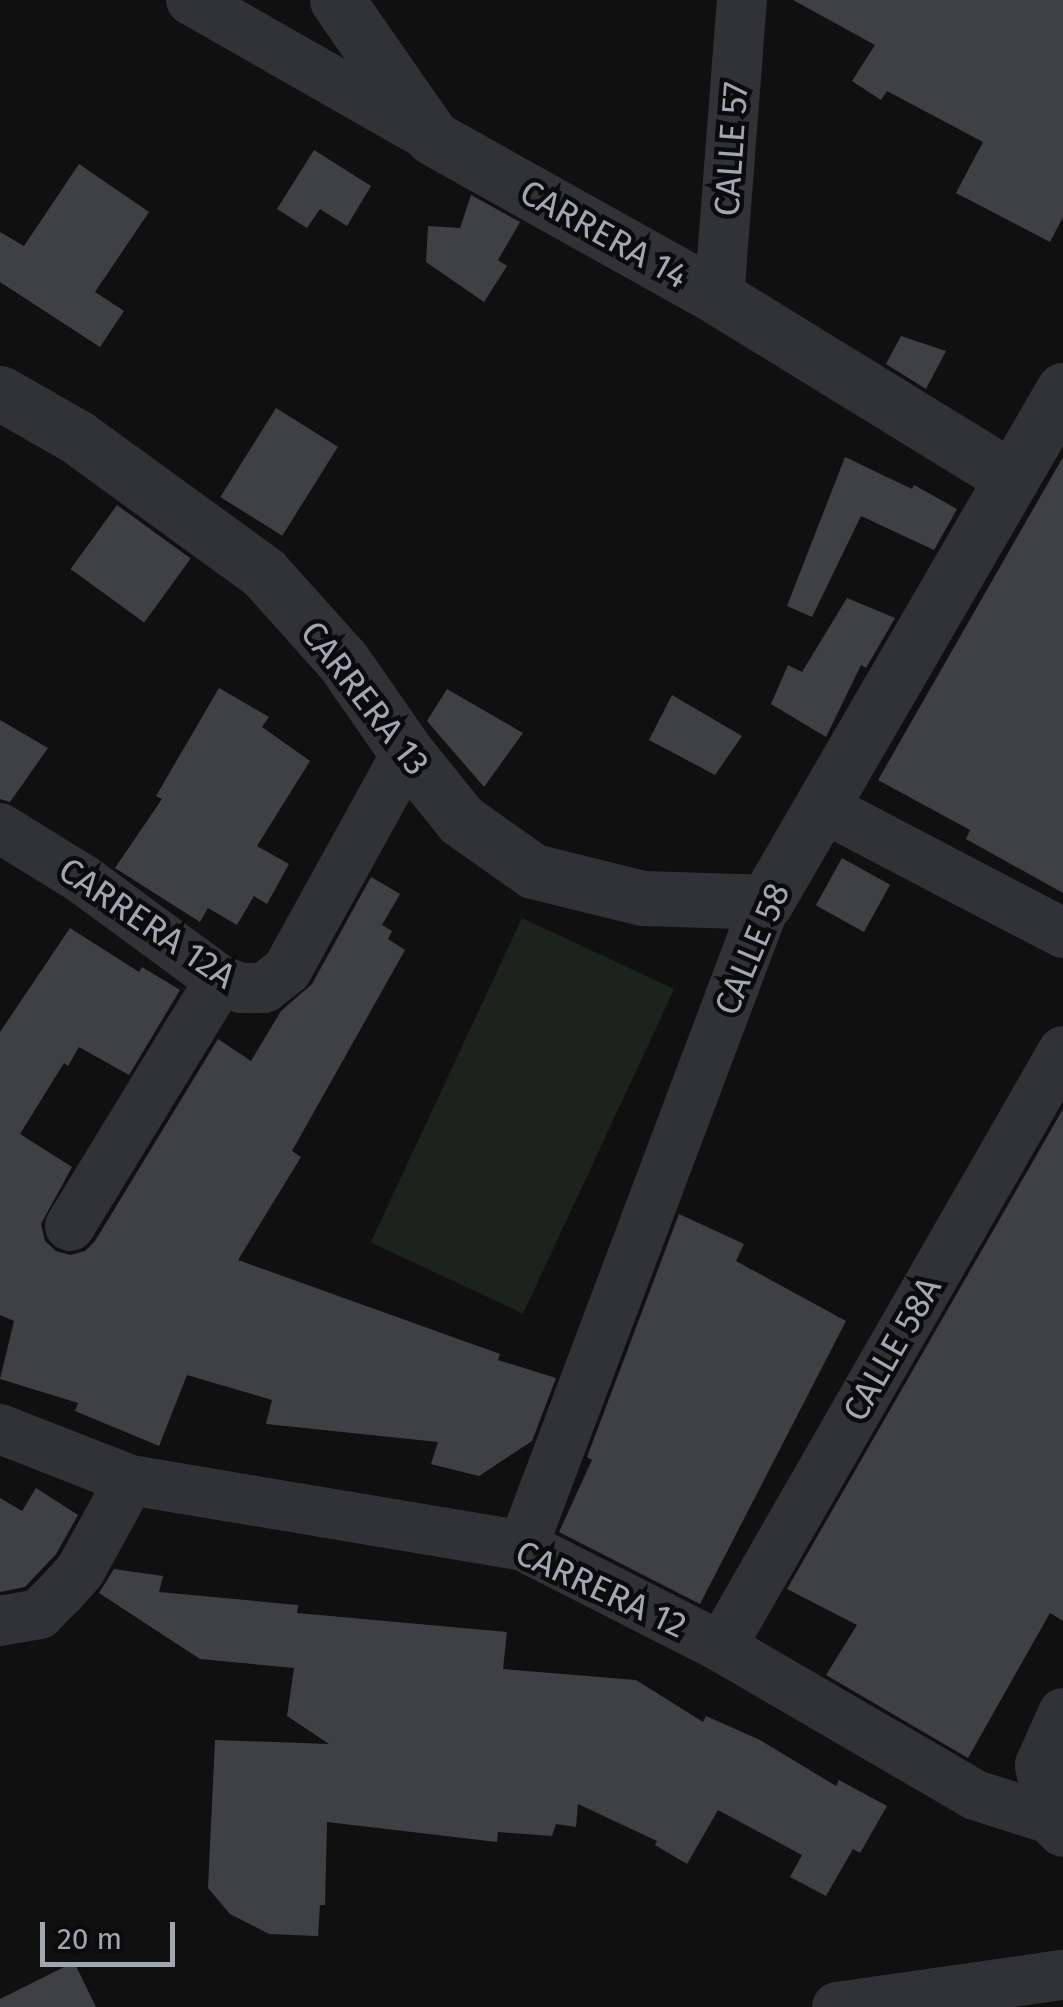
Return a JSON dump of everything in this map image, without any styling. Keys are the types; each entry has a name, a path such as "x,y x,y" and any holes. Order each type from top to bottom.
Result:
{"street":[{"name":"CARRERA 14","path":"190,0 719,298 1012,478"},
{"path":"337,0 434,138"},
{"name":"CALLE 57","path":"719,298 742,0"},
{"name":"CALLE 58","path":"523,1546 766,902 824,808 1063,390"},
{"name":"CARRERA 13","path":"0,393 76,437 264,573 343,661 407,753 461,820 533,871 642,898 766,902"},
{"name":"CARRERA 12A","path":"0,828 81,878 220,980 253,990 276,982 287,970 407,753"},
{"path":"824,808 1063,933"},
{"path":"70,1226 220,980"},
{"name":"CALLE 58A","path":"721,1646 1063,1051"},
{"name":"CARRERA 12","path":"0,1428 130,1480 523,1546 721,1646 975,1795 1056,1825"},
{"path":"0,1621 39,1614 61,1592 80,1570 130,1480"},
{"path":"1056,1825 1040,1764 1063,1713"},
{"path":"838,2007 1063,1976"}],"shaded area":[{"path":"522,918 674,989 523,1313 371,1242"}],"building":[{"path":"793,0 1063,0 1063,217 1050,242 956,193 983,142 887,91 881,100 852,81 875,45"},
{"path":"314,150 371,186 347,226 320,209 307,228 277,209"},
{"path":"79,164 149,212 95,292 124,311 100,347 0,282 0,232 24,246"},
{"path":"471,195 520,222 498,260 507,266 484,302 426,262 428,226 460,228"},
{"path":"901,336 946,351 926,389 886,364"},
{"path":"276,408 338,447 282,536 220,497"},
{"path":"845,457 912,489 914,485 957,509 934,550 861,516 812,617 787,606"},
{"path":"1063,457 1063,893 966,839 970,830 878,780"},
{"path":"117,505 191,558 144,622 71,569"},
{"path":"847,598 895,618 866,668 861,665 826,737 771,704 788,665 802,672"},
{"path":"219,688 269,717 262,727 310,761 257,846 289,864 267,904 254,896 237,925 208,908 200,922 115,868 162,799 156,796"},
{"path":"447,689 523,733 484,787 427,721"},
{"path":"672,695 742,736 715,775 649,740"},
{"path":"0,720 48,748 10,802 0,799"},
{"path":"842,858 890,885 864,932 816,905"},
{"path":"371,877 400,894 382,925 392,931 388,939 405,950 292,1151 301,1157 238,1260 500,1354 498,1360 556,1378 532,1441 479,1476 431,1464 438,1442 266,1424 272,1400 187,1375 159,1446 75,1411 78,1403 0,1379 14,1321 0,1315 0,1032 70,928 139,972 142,967 180,990 129,1075 79,1047 68,1066 64,1063 20,1134 72,1167 41,1224 45,1241 56,1251 70,1255 85,1251 95,1241 218,1039 251,1061 281,1011 312,984"},
{"path":"1063,1109 1063,1621 1050,1613 968,1758 826,1675 857,1625 787,1589"},
{"path":"679,1214 744,1244 736,1261 846,1321 700,1604 559,1532 592,1460 587,1457"},
{"path":"36,1488 78,1515 56,1554 25,1587 0,1592 0,1498 22,1511"},
{"path":"114,1569 163,1576 159,1592 298,1605 297,1613 507,1632 503,1669 636,1680 703,1722 706,1716 760,1740 836,1786 839,1780 887,1806 860,1853 853,1849 826,1896 790,1877 802,1855 718,1810 687,1864 655,1845 657,1841 578,1804 576,1827 556,1824 552,1836 498,1832 497,1842 327,1822 325,1905 320,1905 318,1936 269,1934 230,1914 208,1888 215,1740 329,1744 287,1716 294,1668 200,1659 99,1593"},
{"path":"74,1962 96,2007 0,2007 0,1999"}]}
